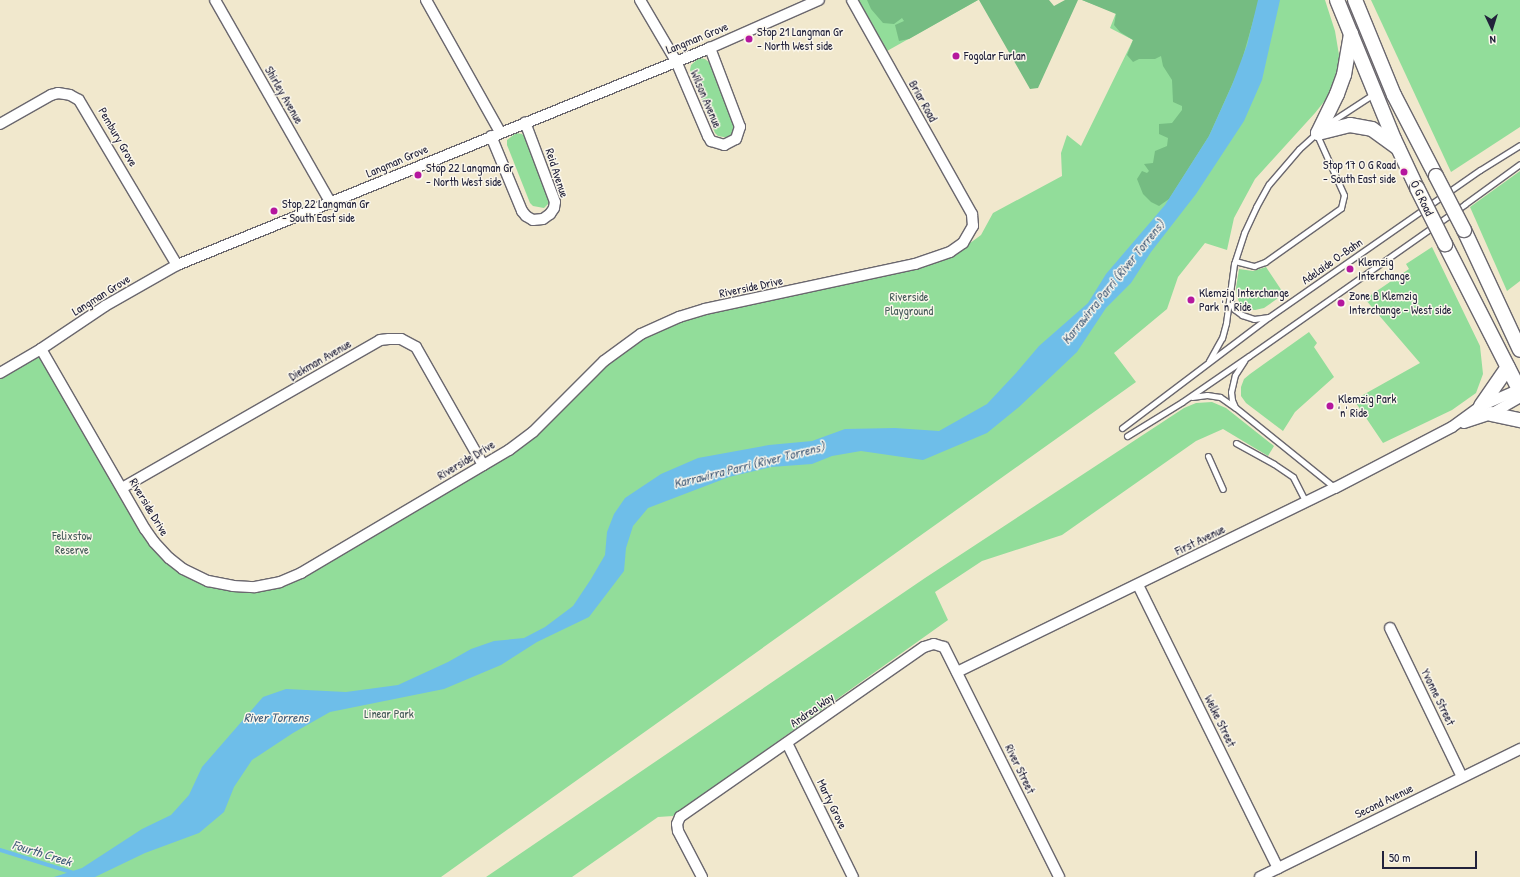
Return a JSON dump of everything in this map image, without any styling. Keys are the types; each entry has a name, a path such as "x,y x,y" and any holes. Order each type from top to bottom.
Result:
{"main road":[{"name":"O G Road","path":"1337,0 1398,148 1520,392"},
{"name":"O G Road","path":"1355,0 1390,83 1464,230 1520,350"},
{"path":"1317,134 1337,94 1344,75 1351,34"},
{"path":"1375,93 1390,83"},
{"path":"1317,134 1350,125 1372,129 1398,148"},
{"path":"1508,367 1486,410 1520,420"}],"street":[{"name":"Shirley Avenue","path":"215,0 331,203"},
{"name":"Reid Avenue","path":"426,0 496,134 522,211 526,216 533,220 544,219 550,214 555,202 525,122"},
{"name":"Wilson Avenue","path":"640,0 676,61 711,141 718,145 729,144 736,139 740,127 710,48"},
{"name":"Langman Grove","path":"0,374 41,349 105,306 177,265 525,122 710,48 819,0"},
{"name":"Briar Road","path":"852,0 972,214"},
{"name":"Pembury Grove","path":"0,124 51,95 70,95 79,100 177,265"},
{"name":"Riverside Drive","path":"41,349 154,542 178,565 208,581 233,586 255,586 280,582 301,573 483,465 533,432 604,361 641,334 679,317 706,309 885,272 950,252 963,243 970,234 973,226 972,214"},
{"name":"Diekman Avenue","path":"122,488 380,340 389,338 401,339 416,347 483,465"},
{"name":"First Avenue","path":"957,672 1335,488 1520,392"},
{"name":"Welke Street","path":"1138,585 1278,868"},
{"name":"Yvonne Street","path":"1390,628 1462,777"},
{"name":"Andrea Way","path":"702,877 678,831 677,824 680,817 924,647 934,644 944,647 957,672"},
{"name":"River Street","path":"957,672 1059,877"},
{"name":"Marty Grove","path":"787,743 853,877"},
{"name":"Second Avenue","path":"1260,877 1520,749"}],"lane":[{"path":"1206,366 1222,338 1226,323 1235,261 1244,233 1269,184 1299,149 1317,134 1375,93"},
{"path":"1235,261 1254,266 1264,262 1341,208 1344,195 1317,134"},
{"name":"Adelaide O-Bahn","path":"1122,428 1269,317 1480,170 1520,145"},
{"path":"1126,436 1182,402 1249,356 1520,164"},
{"path":"1229,299 1234,308 1242,315 1254,319 1269,317"},
{"path":"1236,408 1232,400 1231,392 1235,375 1249,356"},
{"path":"1182,402 1194,396 1207,394 1220,398 1236,408 1335,488"},
{"path":"1236,443 1274,464 1293,477 1306,502"},
{"path":"1208,456 1223,488"}],"green space":[{"path":"858,0 978,0 887,51"},
{"path":"867,0 978,0 909,39 899,41 895,25 904,21 902,18 894,24 883,23 871,9"},
{"path":"979,0 1049,0 1054,6 1065,0 1078,0 1038,88 1030,89"},
{"name":"Linear Park","path":"1082,0 1325,0 1335,31 1340,61 1335,88 1315,113 1255,179 1234,218 1227,250 1205,243 1178,277 1167,309 1114,353 1136,382 441,877 0,877 0,373 41,349 154,542 183,569 208,581 286,583 531,437 561,411 618,354 645,336 696,315 933,261 958,252 981,235 993,213 1062,176 1061,153 1067,135 1081,146 1133,40 1110,28 1116,13"},
{"path":"1082,0 1258,0 1240,67 1209,136 1169,199 1159,206 1151,202 1143,194 1137,179 1142,171 1147,173 1149,171 1144,164 1153,163 1155,151 1167,146 1168,138 1159,134 1159,124 1172,123 1182,110 1182,106 1173,102 1172,80 1163,66 1161,56 1155,59 1139,59 1133,62 1127,55 1133,40 1120,32 1114,25 1116,14"},
{"path":"1371,0 1520,0 1520,127 1451,172"},
{"path":"699,58 705,59 710,63 736,127 734,133 729,138 718,136 715,133 690,70 691,65"},
{"path":"516,133 522,134 526,138 551,197 549,203 544,208 533,206 530,203 507,145 507,140"},
{"path":"1520,171 1520,281 1507,291 1470,207"},
{"path":"1432,247 1480,346 1483,374 1476,393 1452,410 1383,443 1354,400 1420,363 1365,299 1409,269 1406,264"},
{"path":"1266,267 1284,294 1264,308 1255,310 1247,309 1240,304 1237,297 1236,288 1239,269 1253,271"},
{"path":"1309,332 1317,343 1314,347 1334,377 1295,412 1283,431 1246,403 1241,396 1241,387 1244,379 1250,374"},
{"path":"1212,402 1226,408 1274,446 1268,456 1223,429 1196,441 1062,535 982,561 935,592 948,620 673,816 658,817 572,877 486,877 925,578 1184,408 1196,403"}],"water":[{"name":"River Torrens","path":"1258,0 1280,0 1262,80 1244,121 1196,194 1151,252 1131,283 1106,308 1077,352 1019,407 987,433 923,460 861,451 832,456 812,464 771,467 729,477 648,508 633,526 626,548 624,571 589,617 537,642 501,665 444,689 330,712 293,733 252,760 234,787 224,812 199,833 145,853 95,877 54,877 82,868 142,829 171,815 189,795 202,767 263,697 286,689 346,692 398,685 448,662 471,649 494,641 524,638 545,627 573,606 591,579 605,555 607,532 614,514 625,498 661,474 698,458 769,445 812,441 845,429 895,428 939,431 987,404 1039,346 1088,303 1106,274 1165,205 1209,136 1232,85 1247,45"}],"waterway":[{"name":"Fourth Creek","path":"0,850 74,873"}],"place":[{"name":"Stop 21 Langman Gr - North West side","path":"749,39"},
{"name":"Fogolar Furlan","path":"956,56"},
{"name":"Stop 17 O G Road - South East side","path":"1404,172"},
{"name":"Stop 22 Langman Gr - North West side","path":"418,175"},
{"name":"Stop 22 Langman Gr - South East side","path":"274,211"},
{"name":"Klemzig Interchange","path":"1350,269"},
{"name":"Klemzig Interchange Park 'n' Ride","path":"1191,300"},
{"name":"Zone B Klemzig Interchange - West side","path":"1341,303"},
{"name":"Klemzig Park 'n' Ride","path":"1330,406"}],"water label":[{"name":"Karrawirra Parri (River Torrens)","path":"1113,282"},
{"name":"Karrawirra Parri (River Torrens)","path":"749,465"}],"park label":[{"name":"Riverside Playground","path":"909,304"},
{"name":"Felixstow Reserve","path":"72,543"}]}
